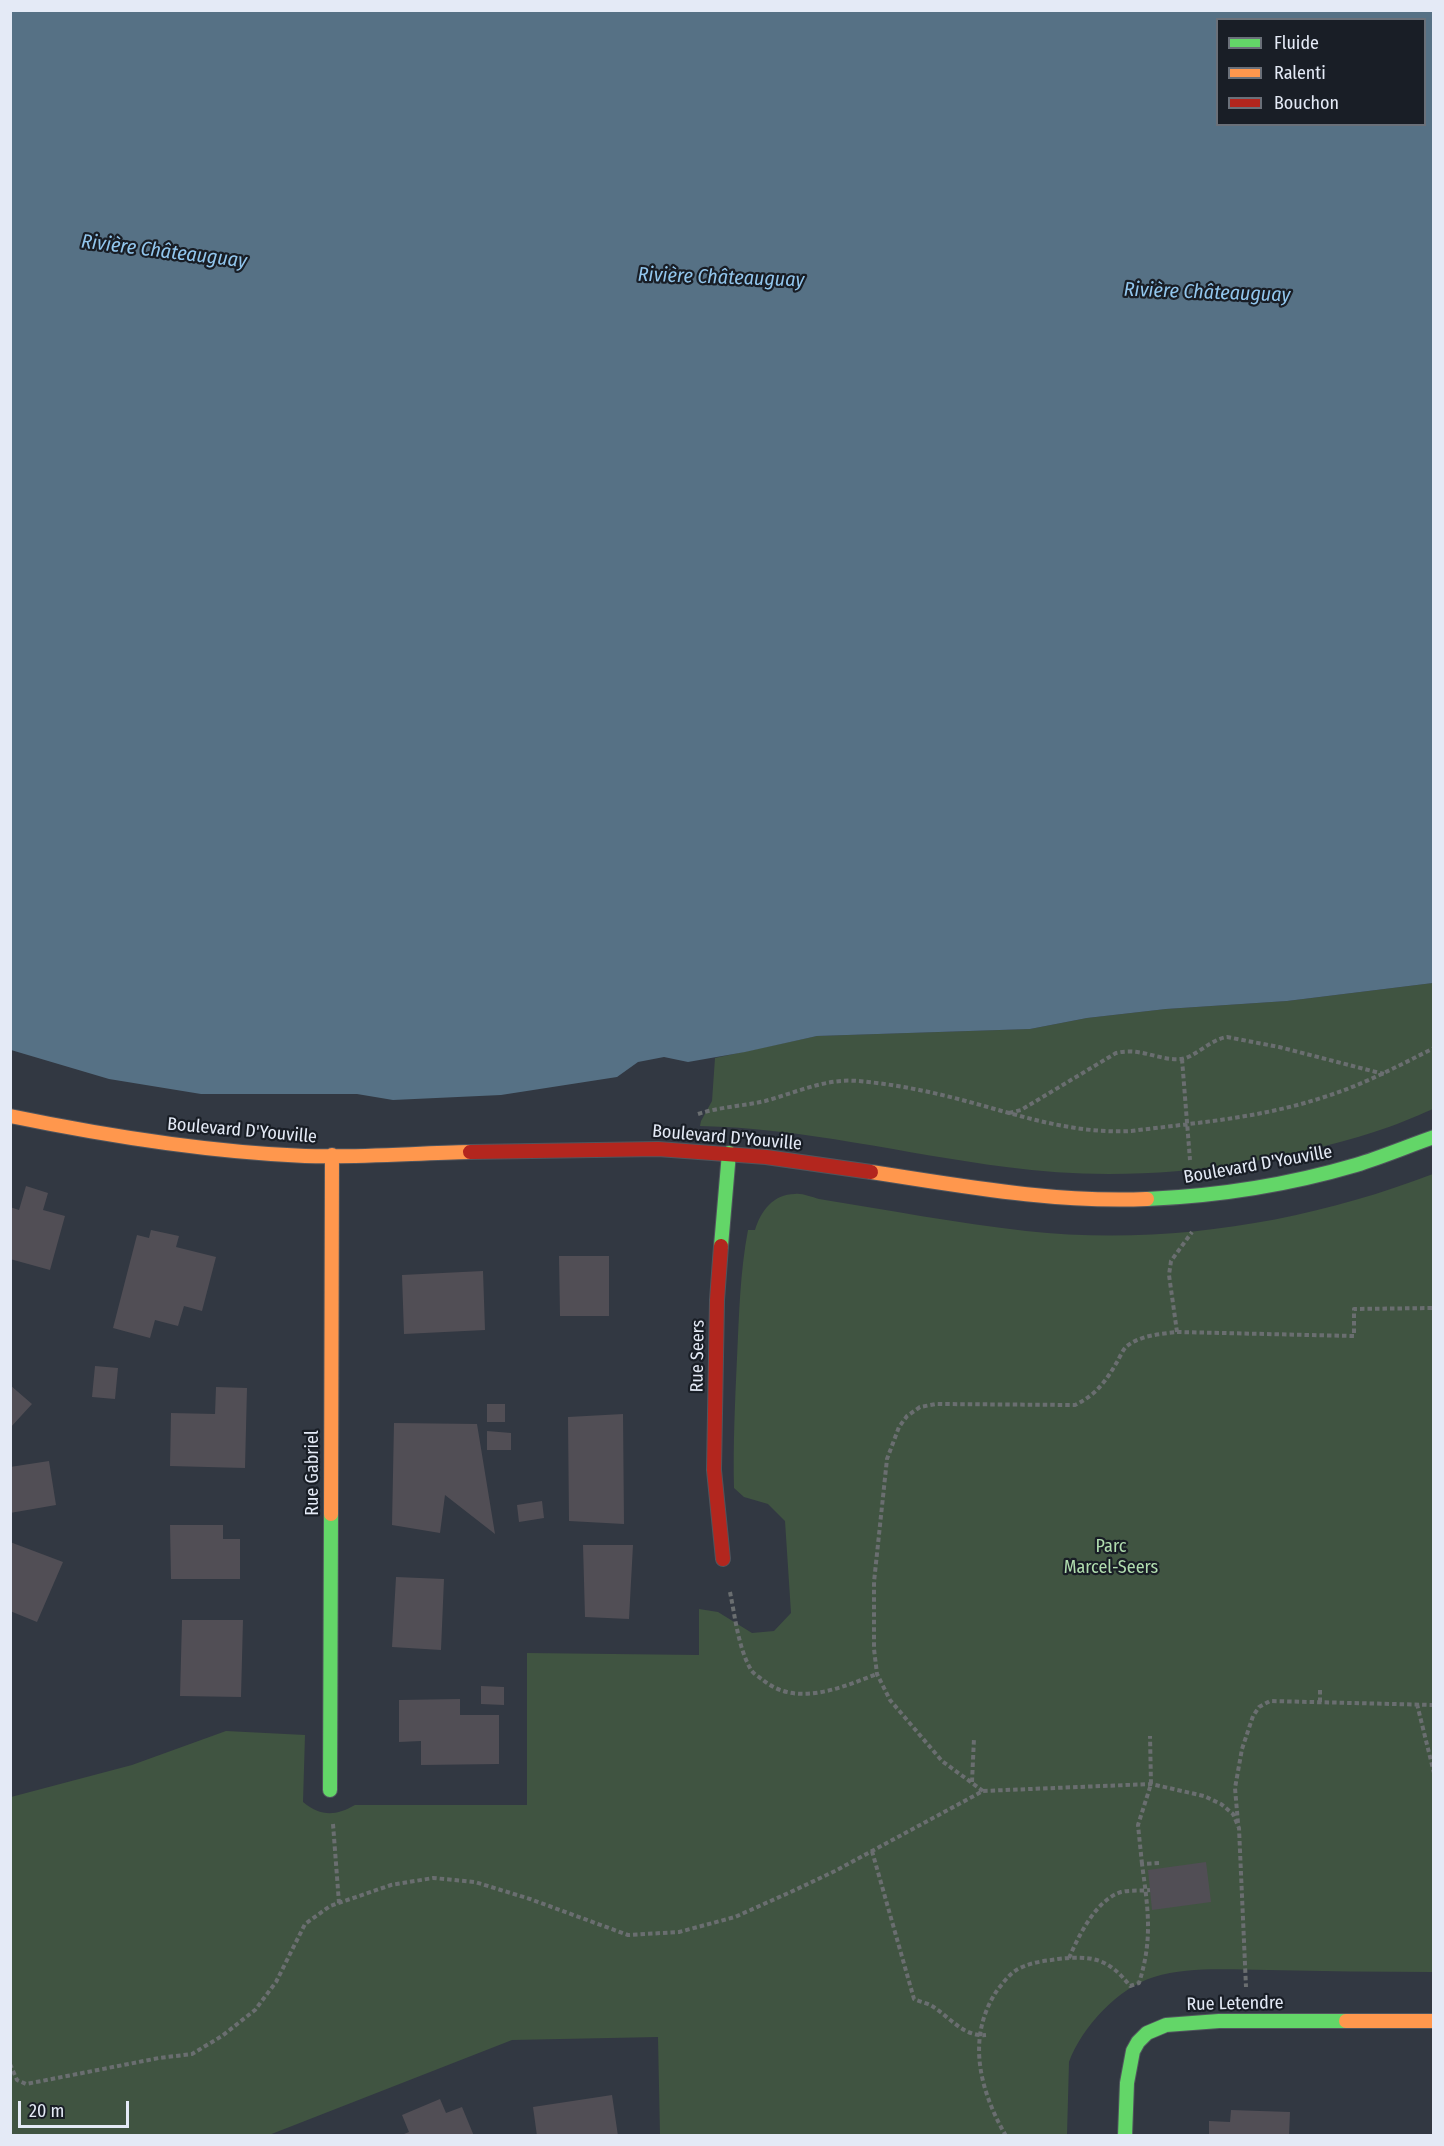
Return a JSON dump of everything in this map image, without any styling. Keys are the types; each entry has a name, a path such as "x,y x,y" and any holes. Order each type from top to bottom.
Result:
{"street":[{"name":"Boulevard D'Youville","path":"10,1116 95,1133 208,1149 280,1155 621,1148 729,1153 1000,1192 1110,1200 1194,1196 1311,1177 1350,1167 1434,1137"},
{"name":"Rue Seers","path":"723,1559 714,1470 715,1394 717,1300 729,1153"},
{"name":"Rue Gabriel","path":"330,1790 332,1155"},
{"name":"Rue Letendre","path":"1125,2136 1129,2068 1133,2050 1147,2033 1166,2025 1181,2022 1246,2021 1434,2021"}],"path":[{"path":"1008,1113 1021,1110 1116,1053 1128,1050 1182,1059 1220,1038 1227,1037 1279,1047 1384,1074"},
{"name":"Boulevard D'Youville","path":"699,1113 766,1101 800,1090 845,1081 922,1091 1044,1123 1114,1132 1239,1117 1319,1099 1384,1074 1434,1048"},
{"path":"1182,1059 1191,1169"},
{"path":"1177,1332 1169,1275 1172,1261 1195,1226"},
{"path":"983,1791 942,1761 891,1700 877,1674 874,1649 874,1582 887,1459 898,1427 907,1416 920,1407 936,1404 1075,1405 1089,1398 1103,1385 1126,1347 1140,1339 1177,1332 1354,1336 1354,1309 1434,1308"},
{"path":"723,1559 739,1636 750,1670 769,1685 793,1694 807,1695 837,1689 877,1674"},
{"path":"1320,1687 1320,1702"},
{"path":"1246,2021 1239,1828 1235,1788 1242,1749 1253,1716 1260,1707 1270,1701 1434,1705"},
{"path":"1417,1704 1434,1773"},
{"path":"1006,2136 987,2100 981,2072 980,2036 987,2009 1000,1988 1014,1972 1027,1963 1069,1958 1097,1959 1115,1969 1130,1986 1138,1983 1144,1965 1150,1928 1148,1890 1142,1864 1138,1825 1151,1784 1150,1736"},
{"path":"972,1782 974,1738"},
{"path":"10,2064 16,2080 26,2084 138,2061 192,2054 222,2036 255,2010 276,1982 305,1924 330,1906 390,1885 433,1878 475,1882 530,1899 628,1935 679,1932 735,1917 835,1871 983,1791 1151,1784 1204,1796 1221,1804 1233,1814 1239,1828"},
{"path":"330,1790 339,1903"},
{"path":"872,1851 914,1999 931,2005 957,2026 980,2036 986,2035"},
{"path":"1142,1864 1160,1863"},
{"path":"1069,1958 1082,1930 1109,1899 1124,1892 1148,1890"}],"green space":[{"path":"1433,983 1433,1109 1374,1132 1330,1145 1238,1164 1145,1173 1052,1172 968,1162 816,1136 700,1126 712,1101 715,1058 817,1036 1030,1029 1087,1018 1166,1009 1287,1001"},
{"name":"Parc Marcel-Seers","path":"1433,1174 1433,1972 1211,1969 1182,1971 1141,1982 1103,2010 1082,2036 1075,2049 1069,2062 1067,2135 660,2135 658,2037 512,2040 269,2135 11,2136 11,1797 132,1765 226,1731 305,1735 303,1802 322,1812 335,1813 355,1805 527,1805 527,1653 699,1655 699,1609 718,1612 752,1633 774,1631 791,1613 785,1521 768,1504 744,1497 734,1488 738,1326 745,1246 748,1230 755,1230 764,1210 774,1200 787,1195 801,1194 819,1199 1000,1228 1078,1235 1130,1235 1182,1232 1284,1218 1335,1206"}],"water":[{"name":"Rivière Châteauguay","path":"10,11 1433,11 1433,983 1287,1001 1166,1009 1087,1018 1030,1029 817,1036 688,1062 664,1057 638,1062 617,1077 501,1095 393,1100 357,1094 201,1094 109,1079 11,1050"}],"building":[{"path":"26,1186 48,1193 43,1210 65,1216 50,1270 10,1259 10,1207 19,1210"},
{"path":"151,1230 179,1236 176,1247 216,1257 202,1311 184,1306 178,1326 155,1320 150,1338 113,1328 137,1235 149,1238"},
{"path":"559,1256 609,1256 609,1316 560,1316"},
{"path":"483,1271 485,1330 404,1334 402,1275"},
{"path":"95,1366 118,1368 115,1399 92,1397"},
{"path":"10,1385 32,1404 10,1428"},
{"path":"216,1387 247,1388 245,1468 170,1466 171,1413 215,1414"},
{"path":"487,1404 505,1404 505,1422 487,1422"},
{"path":"623,1414 624,1524 569,1521 568,1417"},
{"path":"394,1423 477,1424 495,1534 445,1495 440,1533 392,1525"},
{"path":"487,1431 511,1433 511,1450 487,1450"},
{"path":"49,1461 56,1505 10,1513 10,1467"},
{"path":"542,1501 544,1518 519,1522 517,1505"},
{"path":"170,1525 223,1525 223,1539 240,1539 240,1579 171,1579"},
{"path":"10,1542 63,1562 37,1622 10,1611"},
{"path":"583,1545 633,1545 629,1619 585,1617"},
{"path":"396,1577 444,1579 441,1650 392,1647"},
{"path":"182,1620 243,1620 241,1697 180,1696"},
{"path":"481,1686 504,1687 504,1705 481,1704"},
{"path":"460,1699 460,1715 499,1715 499,1764 421,1765 421,1741 399,1742 399,1700"},
{"path":"1206,1862 1211,1902 1152,1910 1148,1870"},
{"path":"612,2095 618,2136 537,2136 533,2107"},
{"path":"440,2099 446,2113 462,2107 474,2136 399,2136 409,2132 402,2115"},
{"path":"1231,2110 1290,2112 1289,2136 1209,2136 1209,2121 1230,2122"}],"traffic: fast":[{"path":"1147,1199 1200,1195 1279,1184 1376,1159 1434,1137"},
{"path":"721,1246 729,1153"},
{"path":"330,1790 331,1514"},
{"path":"1125,2136 1127,2083 1133,2051 1147,2033 1166,2025 1219,2021 1346,2021"}],"traffic: slow":[{"path":"10,1116 157,1142 268,1154 346,1156 470,1152"},
{"path":"331,1514 332,1155"},
{"path":"871,1172 1043,1196 1112,1200 1147,1199"},
{"path":"1346,2021 1434,2021"}],"traffic: jam":[{"path":"470,1152 658,1149 766,1157 871,1172"},
{"path":"721,1246 717,1300 714,1470 723,1559"}]}
